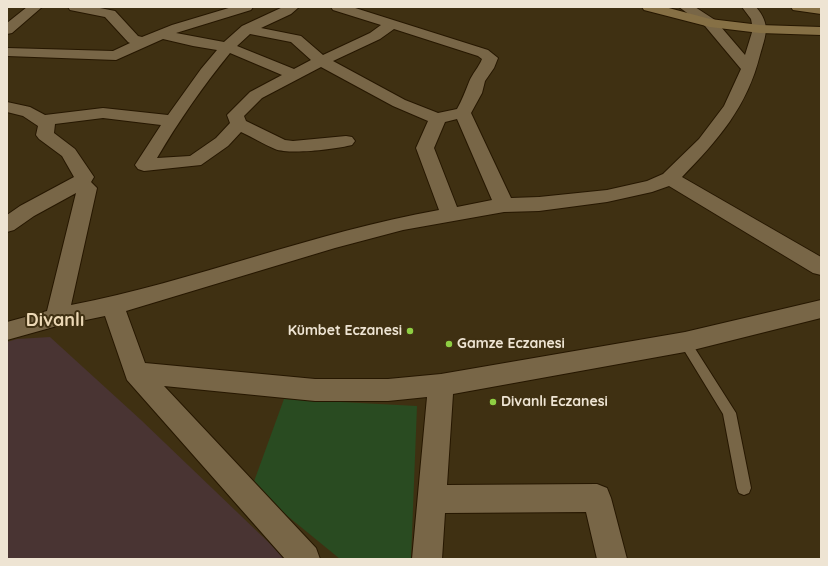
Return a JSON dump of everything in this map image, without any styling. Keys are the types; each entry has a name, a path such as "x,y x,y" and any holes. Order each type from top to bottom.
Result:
{"main road":[{"path":"649,7 710,23 760,29 821,31"},
{"path":"798,7 821,10"}],"street":[{"path":"7,30 36,7"},
{"path":"75,7 110,14 132,39 143,42"},
{"path":"199,7 237,10 268,19"},
{"path":"239,124 222,142 195,161 144,165 162,135 174,121 206,72 227,47 247,28 292,7"},
{"path":"247,28 296,39 321,61 399,103 427,115 438,118 463,113 474,93 477,81 486,68 490,58 483,53 338,7"},
{"path":"686,7 710,23 749,69"},
{"path":"7,331 57,317 113,306 334,241 403,223 504,205 539,204 607,196 652,186 670,178 705,143 732,107 749,69 760,29 758,18 749,7"},
{"path":"7,52 116,56 162,34 237,10"},
{"path":"346,141 293,146 280,145 239,124 235,115 256,95 321,61 375,36 392,24"},
{"path":"162,34 193,42 227,47 296,75"},
{"path":"7,107 26,110 42,120 47,125 45,136 69,153 80,172 85,177 79,184 27,211 8,224"},
{"path":"42,120 103,113 174,121"},
{"path":"463,113 504,205"},
{"path":"438,118 425,148 450,214"},
{"path":"670,178 821,267"},
{"path":"57,317 88,188 79,184"},
{"path":"113,306 136,373 305,559"},
{"path":"136,373 315,390 388,390 441,385 685,342 821,309"},
{"path":"427,559 441,385"},
{"path":"433,499 597,498 612,559"}],"lane":[{"path":"685,342 729,413 744,488"}],"shaded area":[{"path":"50,337 141,420 286,559 7,559 7,342 17,339"}],"green space":[{"path":"284,399 417,406 411,559 340,559 252,487"}],"place":[{"name":"Kümbet Eczanesi","path":"410,331"},
{"name":"Gamze Eczanesi","path":"449,344"},
{"name":"Divanlı Eczanesi","path":"493,402"}],"district":[{"name":"Divanlı","path":"55,321"}]}
